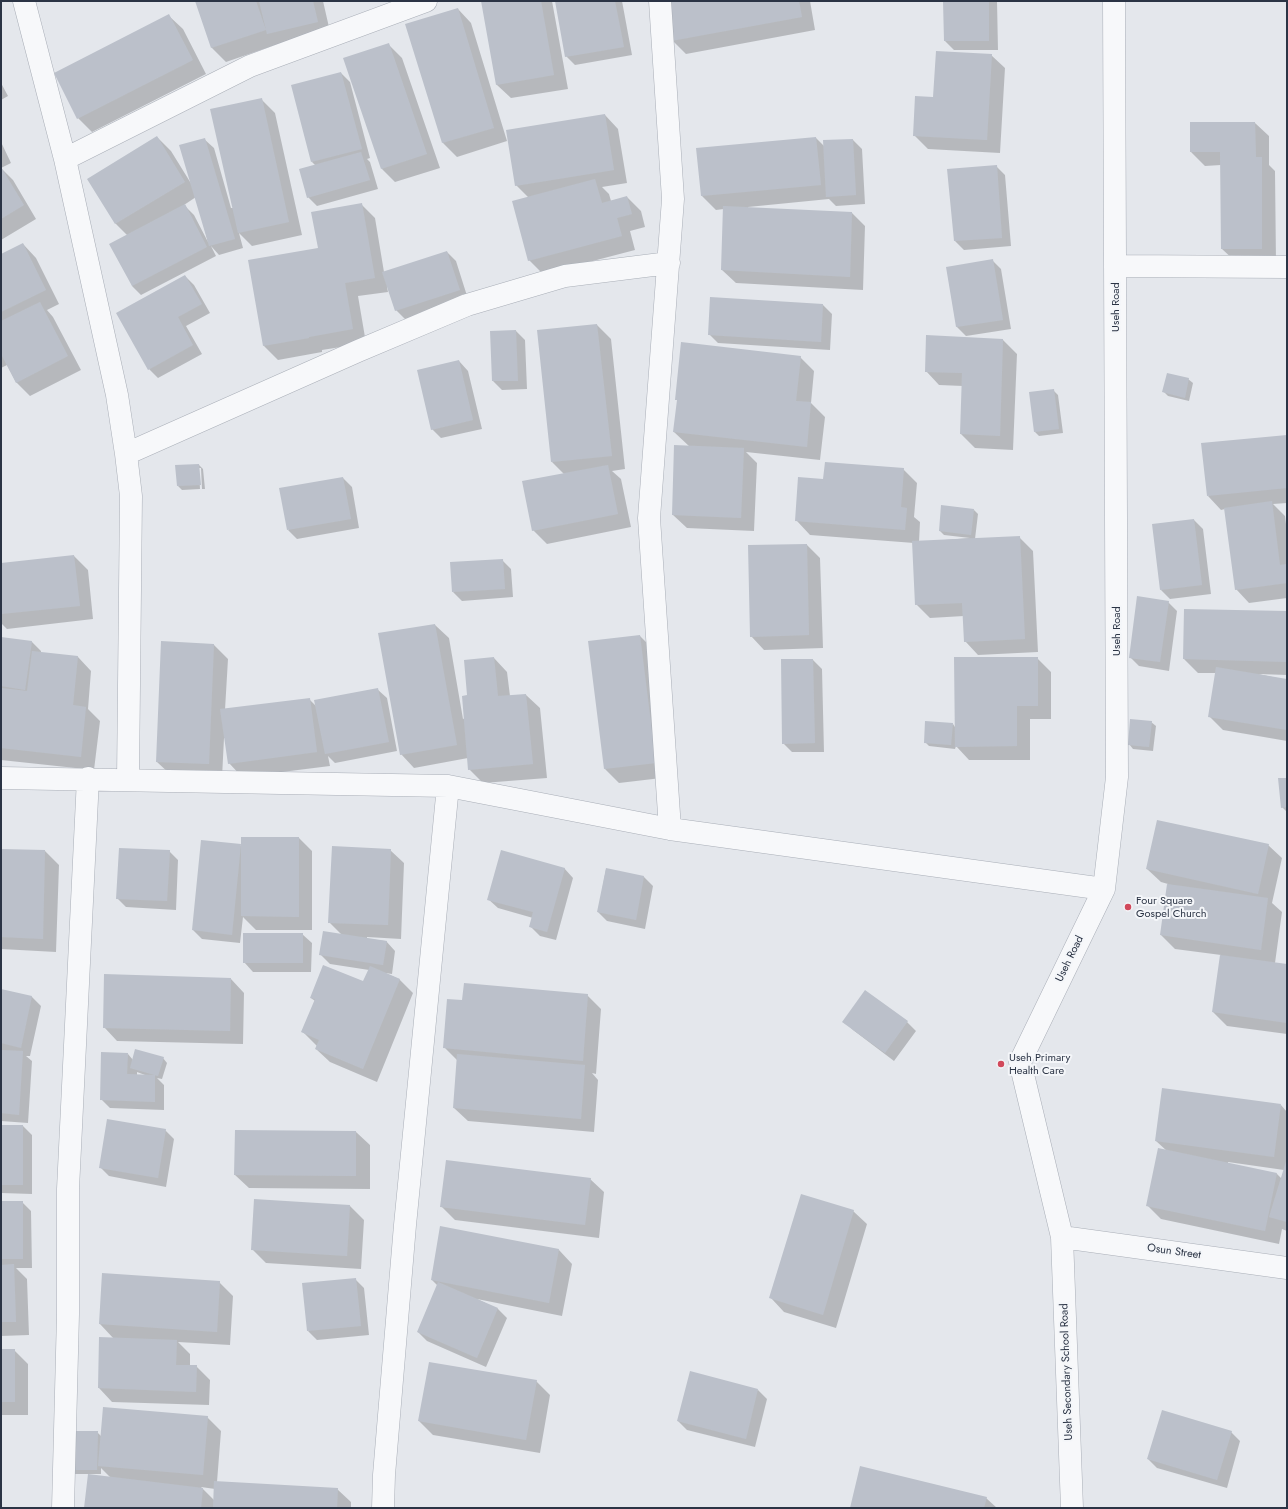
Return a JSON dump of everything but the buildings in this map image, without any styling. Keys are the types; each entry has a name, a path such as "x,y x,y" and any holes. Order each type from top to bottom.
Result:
{"street":[{"path":"24,1 65,159 117,395 126,454 131,496 128,779"},
{"path":"65,159 250,66 426,1"},
{"path":"660,1 673,199 649,518 670,829"},
{"name":"Useh Road","path":"1062,1237 1020,1062 1104,889 1117,777 1114,1"},
{"path":"126,454 358,351 467,305 565,276 669,263"},
{"path":"1116,266 1287,267"},
{"path":"1,778 88,778 448,786 670,829 1104,889"},
{"path":"63,1508 68,1314 68,1189 88,778"},
{"path":"383,1508 384,1475 405,1217 448,786"},
{"name":"Osun Street","path":"1062,1237 1287,1268"},
{"name":"Useh Secondary School Road","path":"1062,1237 1072,1508"}],"place":[{"name":"Four Square Gospel Church","path":"1128,907"},
{"name":"Useh Primary Health Care","path":"1001,1064"}]}
